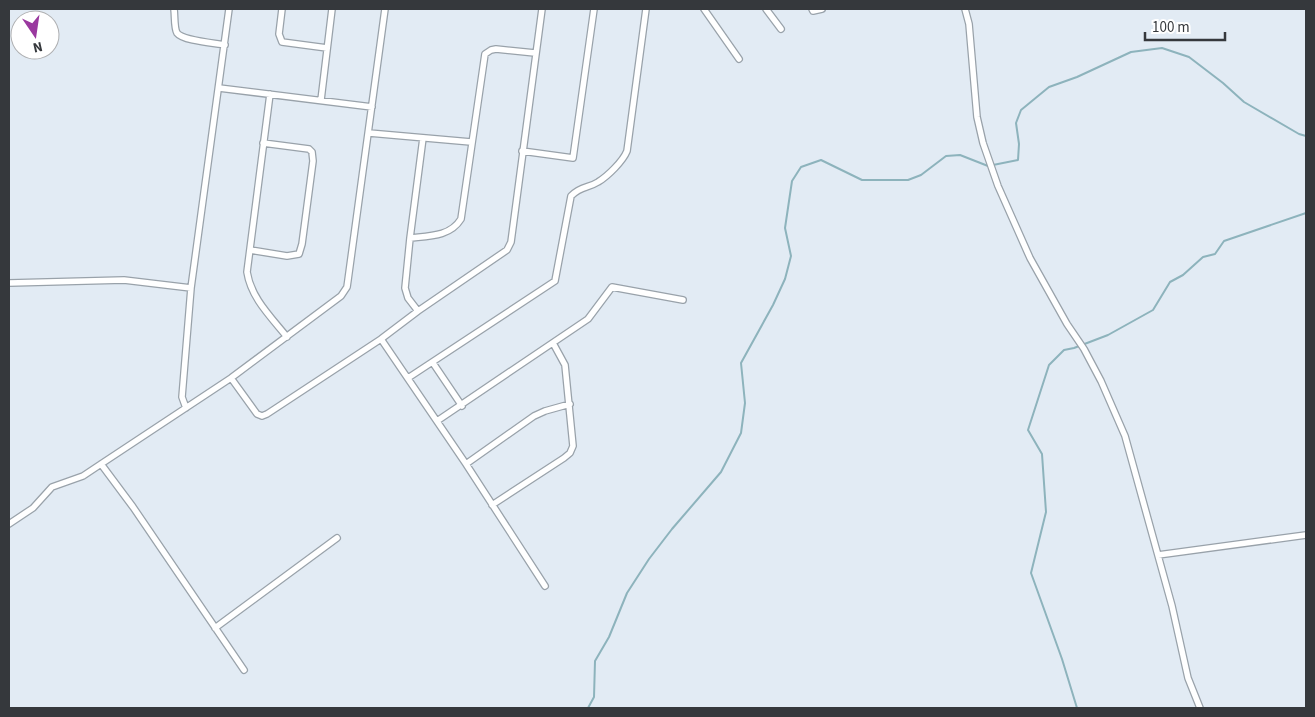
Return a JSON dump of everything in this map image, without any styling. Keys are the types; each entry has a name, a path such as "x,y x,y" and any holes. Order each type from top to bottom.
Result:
{"street":[{"path":"174,9 176,32 179,35 225,45"},
{"path":"186,408 182,397 191,288 229,9"},
{"path":"282,9 279,34 282,42 327,48"},
{"path":"321,100 332,9"},
{"path":"9,524 33,508 52,487 83,476 186,408 287,338 341,296 347,287 370,133 385,9"},
{"path":"231,378 257,414 265,415 381,339 418,311 507,250 511,242 542,9"},
{"path":"522,150 573,158 594,9"},
{"path":"408,378 555,280 571,196 578,188 598,183 624,159 627,151 645,9"},
{"path":"704,9 739,59"},
{"path":"766,9 781,29"},
{"path":"812,9 813,11 822,9"},
{"path":"965,9 977,117 983,143 998,186 1018,232 1038,273 1079,340 1101,381 1125,436 1158,555 1188,678 1200,708"},
{"path":"410,238 440,235 457,225 462,213 485,54 491,50 535,53"},
{"path":"219,88 372,107"},
{"path":"270,94 247,272 251,287 258,300 287,338"},
{"path":"370,133 471,142"},
{"path":"418,311 408,298 406,291 410,238 423,138"},
{"path":"250,250 287,256 299,254 312,171 313,156 309,149 263,143"},
{"path":"9,283 124,280 191,288"},
{"path":"437,421 462,406 588,319 612,286 683,300"},
{"path":"381,339 546,586"},
{"path":"492,505 570,453 573,446 565,365 553,343"},
{"path":"432,363 462,406"},
{"path":"466,464 534,416 570,404"},
{"path":"101,464 133,507 244,670"},
{"path":"1158,555 1306,535"},
{"path":"215,628 337,538"}],"waterway":[{"path":"588,708 594,697 595,661 609,637 627,593 649,559 672,529 721,472 741,433 745,403 741,363 785,279 791,256 785,228 792,181 801,167 821,160 862,180 908,180 921,175 946,156 960,155 988,166 1018,160 1019,144 1016,123 1021,110 1049,87 1077,77 1131,52 1162,48 1189,57 1244,102 1299,134 1306,136"},
{"path":"1077,708 1062,659 1031,573 1046,512 1042,454 1028,430 1049,365 1064,350 1108,335 1153,310 1170,282 1183,275 1203,257 1215,254 1224,241 1306,213"}]}
